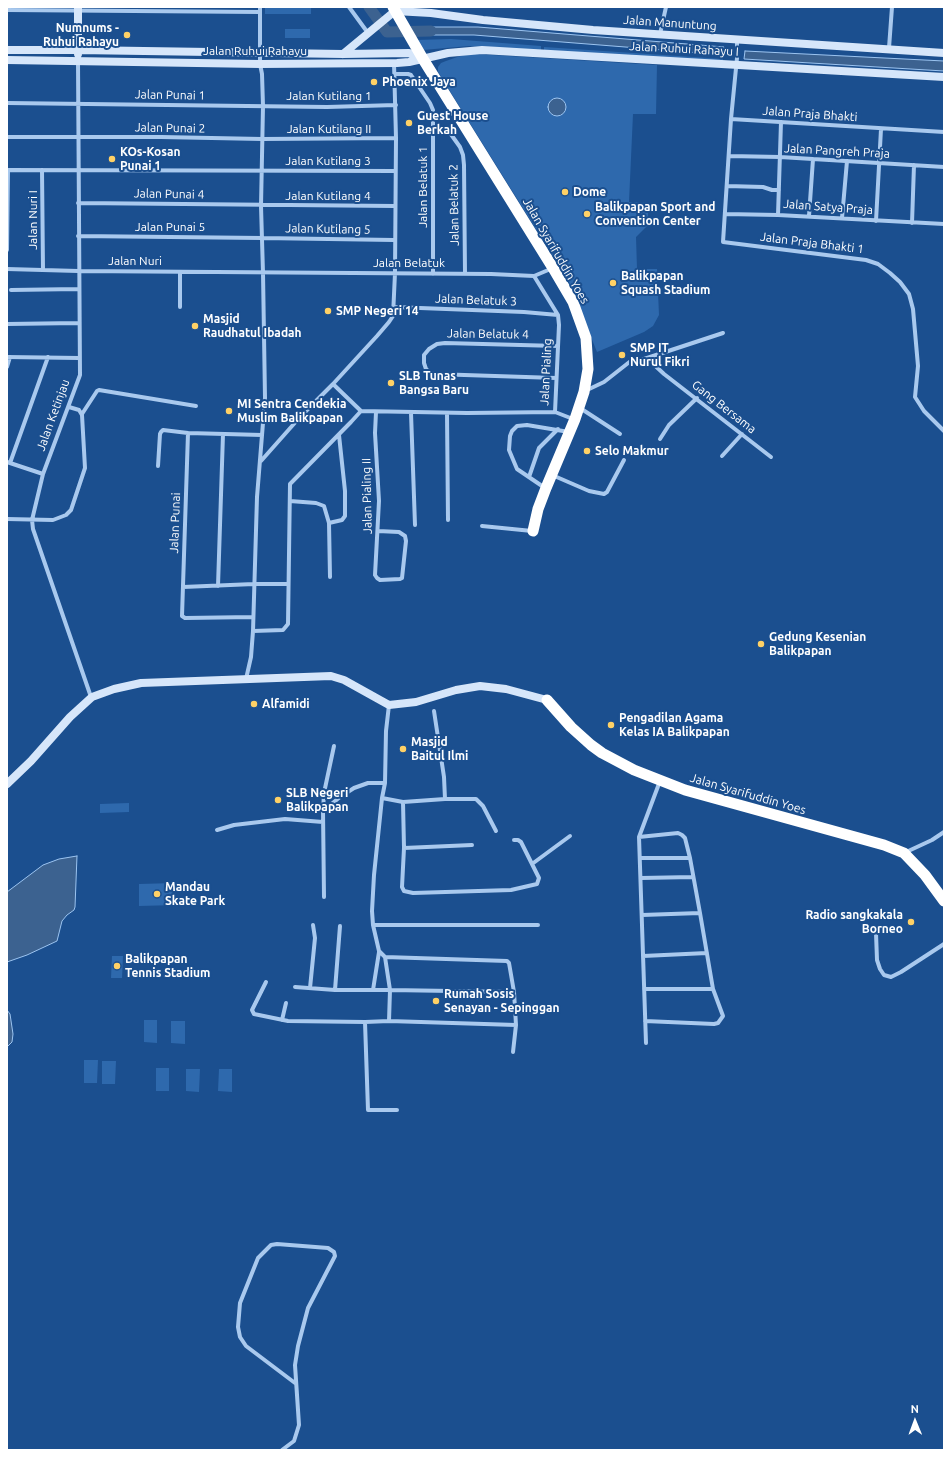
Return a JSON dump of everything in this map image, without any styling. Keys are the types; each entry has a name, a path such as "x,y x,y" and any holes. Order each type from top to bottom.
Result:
{"highway":[{"name":"Jalan Syarifuddin Yoes","path":"392,11 414,43 553,268 576,307 586,338 588,369 584,392 575,419 538,509 533,532"},
{"name":"Jalan Syarifuddin Yoes","path":"546,700 572,727 602,753 634,770 660,781 708,797 884,844 904,853 925,875 944,901"}],"street":[{"path":"349,7 371,31"},
{"path":"660,34 666,7"},
{"path":"889,48 892,7"},
{"name":"Jalan Ketinjau","path":"78,9 79,379 43,474 32,520 33,529 92,698"},
{"path":"7,10 260,9 260,64 262,74 263,106 260,206 263,272 265,398 257,497 253,631 251,657 246,679"},
{"path":"343,54 392,11"},
{"name":"Jalan Manuntung","path":"392,11 431,13 517,24 660,34 737,43 889,48 944,53"},
{"path":"731,120 737,43"},
{"name":"Jalan Ruhui Rahayu","path":"7,50 343,54 409,53 423,58"},
{"name":"Jalan Ruhui Rahayu I","path":"423,58 464,51 482,50 736,61 944,77"},
{"name":"Jalan Ruhui Rahayu","path":"7,60 260,64 394,63 409,62 423,58"},
{"path":"260,462 300,417 333,384 393,316 395,273 394,240 396,138 394,63"},
{"name":"Jalan Belatuk 1","path":"395,74 411,75 430,102 433,110 433,274"},
{"path":"7,103 78,104"},
{"name":"Jalan Punai 1","path":"78,104 263,106"},
{"name":"Jalan Kutilang 1","path":"263,106 396,105"},
{"name":"Jalan Praja Bhakti","path":"731,120 944,132"},
{"name":"Jalan Praja Bhakti 1","path":"731,120 723,242 866,260 878,264 890,273 900,282 909,294 913,309 918,366 915,397 924,411 944,431"},
{"name":"Jalan Satya Praja","path":"781,122 778,215 944,224"},
{"name":"Jalan Belatuk 2","path":"433,128 450,133 460,147 463,155 465,273"},
{"path":"876,221 882,129"},
{"name":"Jalan Punai 2","path":"7,137 162,137 262,139"},
{"name":"Jalan Kutilang II","path":"262,139 396,138"},
{"name":"Jalan Pangreh Praja","path":"729,156 780,157 944,168"},
{"path":"809,216 813,159"},
{"path":"842,218 848,161"},
{"path":"912,223 914,165"},
{"path":"7,170 7,250"},
{"name":"Jalan Kutilang 3","path":"7,170 395,171"},
{"name":"Jalan Nuri I","path":"42,170 43,270"},
{"path":"727,186 764,187 772,190 779,190"},
{"name":"Jalan Punai 4","path":"78,203 260,206"},
{"name":"Jalan Kutilang 4","path":"260,206 395,206"},
{"path":"725,214 778,215"},
{"name":"Jalan Punai 5","path":"78,236 262,238"},
{"name":"Jalan Kutilang 5","path":"262,238 394,240"},
{"name":"Jalan Belatuk","path":"263,272 465,273 534,276 553,268"},
{"name":"Jalan Nuri","path":"7,269 263,272"},
{"path":"180,272 180,307"},
{"path":"534,276 558,315"},
{"path":"11,290 78,290"},
{"name":"Jalan Belatuk 3","path":"394,307 524,312 558,315"},
{"name":"Jalan Pialing","path":"361,410 376,412 447,413 555,412 558,315"},
{"path":"7,324 78,323"},
{"path":"584,392 604,382 632,360 644,359 723,333"},
{"name":"Jalan Belatuk 4","path":"556,378 434,374 430,373 426,369 424,355 429,349 437,344 446,343 558,346"},
{"path":"7,368 9,357 79,358"},
{"path":"43,474 8,462 48,357"},
{"name":"Gang Bersama","path":"644,359 650,361 664,374 697,398 771,457"},
{"path":"253,631 283,630 288,624 290,484 339,435 361,410 333,384"},
{"path":"7,519 53,520 66,515 71,510 85,468 82,414 97,391 99,390 196,406"},
{"path":"660,439 669,426 697,398"},
{"path":"69,407 78,410 82,414"},
{"path":"578,407 620,434"},
{"name":"Jalan Pialing II","path":"376,412 375,433 379,501 375,574 380,580 397,580 402,578 406,539 405,536 399,532 378,531"},
{"path":"411,412 415,525"},
{"path":"555,412 575,419"},
{"path":"447,413 448,520"},
{"path":"546,488 517,469 509,450 512,431 518,426 527,425 569,432"},
{"path":"529,477 539,448 558,429"},
{"path":"158,466 160,434 163,430 188,433 262,435"},
{"name":"Jalan Punai","path":"188,433 183,617 253,617"},
{"path":"218,586 223,434"},
{"path":"722,456 742,434"},
{"path":"329,523 342,520 345,516 345,491 339,435"},
{"path":"552,474 589,491 604,494 607,492 624,460"},
{"path":"290,501 321,504 324,506 329,523 330,577"},
{"path":"482,526 533,532"},
{"path":"183,587 288,584"},
{"path":"7,784 31,761 70,718 92,698 114,689 141,682 338,677 389,705 416,702 456,690 480,686 506,689 546,700"},
{"path":"373,990 379,951 373,925 372,911 374,875 382,798 386,783 386,732 389,705"},
{"path":"434,711 444,777 445,799"},
{"path":"324,897 324,793 334,746"},
{"path":"646,1043 639,837 660,781"},
{"path":"323,812 340,797 354,788 368,783 386,783"},
{"path":"382,798 403,802 445,799 476,799 483,806 496,831"},
{"path":"403,802 404,848 402,887 404,891 413,893 511,890 537,884 539,878 521,842 514,840"},
{"path":"217,830 234,825 285,819 323,822"},
{"path":"904,853 932,840 944,832"},
{"path":"639,837 678,833 685,838 690,858 713,989 723,1016 718,1023 714,1024 645,1021"},
{"path":"532,864 570,836"},
{"path":"404,848 472,845"},
{"path":"640,858 690,858"},
{"path":"641,878 693,877"},
{"path":"642,915 700,913"},
{"path":"310,988 315,938 313,925"},
{"path":"373,925 538,925"},
{"path":"335,990 340,926"},
{"path":"876,933 877,960 880,969 884,975 891,977 944,944"},
{"path":"379,951 384,957 390,990 389,1021"},
{"path":"643,956 707,953"},
{"path":"384,957 505,961 509,963 514,992 516,1025 513,1052"},
{"path":"266,982 252,1012 254,1014 282,1020 365,1022 389,1021 516,1025"},
{"path":"295,987 335,990 514,992"},
{"path":"644,989 713,989"},
{"path":"282,1020 286,1003"},
{"path":"365,1022 368,1110 397,1110"},
{"path":"282,1450 294,1441 299,1425 295,1383 295,1365 298,1346 308,1308 333,1260 334,1252 328,1248 277,1244 271,1245 258,1258 240,1303 238,1327 240,1337 246,1346 295,1383"}],"shaded area":[{"path":"265,7 311,7 311,14 265,14"},
{"path":"431,27 478,27 724,47 726,50 726,55 474,35 430,35"},
{"path":"285,29 310,29 310,38 285,38"},
{"path":"451,39 541,46 541,52 469,46 423,50 415,40"},
{"path":"544,47 723,59 723,63 544,52"},
{"path":"745,51 944,61 944,71 744,59"},
{"name":"Balikpapan Sport and Convention Center","path":"475,54 657,65 656,114 633,114 629,202 648,203 648,225 636,237 637,269 657,269 659,315 653,326 644,332 597,352 569,282 438,72 438,67 441,63 463,55"},
{"path":"553,98 561,98 566,103 564,114 561,116 553,116 548,111 548,103"},
{"path":"129,803 129,812 100,813 100,804"},
{"path":"77,856 75,907 74,910 62,921 57,941 27,955 7,962 7,892 43,865 59,859"},
{"name":"Mandau Skate Park","path":"175,883 176,905 139,906 139,884"},
{"path":"112,956 123,956 122,978 111,978"},
{"path":"7,1010 10,1014 13,1034 12,1042 7,1047"},
{"path":"144,1020 157,1020 157,1043 144,1042"},
{"path":"171,1021 185,1021 185,1044 171,1043"},
{"path":"84,1060 98,1060 97,1083 84,1083"},
{"path":"102,1061 116,1061 115,1084 102,1084"},
{"path":"156,1068 169,1068 169,1091 156,1091"},
{"path":"186,1069 200,1069 199,1092 186,1091"},
{"path":"219,1069 232,1069 232,1092 218,1091"}],"waterway":[{"path":"369,7 387,32 431,31"}],"place":[{"name":"Numnums - Ruhui Rahayu","path":"127,35"},
{"name":"Phoenix Jaya","path":"374,82"},
{"name":"Guest House Berkah","path":"409,123"},
{"name":"KOs-Kosan Punai 1","path":"112,159"},
{"name":"Dome","path":"565,192"},
{"name":"Balikpapan Sport and Convention Center","path":"587,214"},
{"name":"Balikpapan Squash Stadium","path":"613,283"},
{"name":"SMP Negeri 14","path":"328,311"},
{"name":"Masjid Raudhatul Ibadah","path":"195,326"},
{"name":"SMP IT Nurul Fikri","path":"622,355"},
{"name":"SLB Tunas Bangsa Baru","path":"391,383"},
{"name":"MI Sentra Cendekia Muslim Balikpapan","path":"229,411"},
{"name":"Selo Makmur","path":"587,451"},
{"name":"Gedung Kesenian Balikpapan","path":"761,644"},
{"name":"Alfamidi","path":"254,704"},
{"name":"Pengadilan Agama Kelas IA Balikpapan","path":"611,725"},
{"name":"Masjid Baitul Ilmi","path":"403,749"},
{"name":"SLB Negeri Balikpapan","path":"278,800"},
{"name":"Mandau Skate Park","path":"157,894"},
{"name":"Radio sangkakala Borneo","path":"911,922"},
{"name":"Balikpapan Tennis Stadium","path":"117,966"},
{"name":"Rumah Sosis Senayan - Sepinggan","path":"436,1001"}]}
